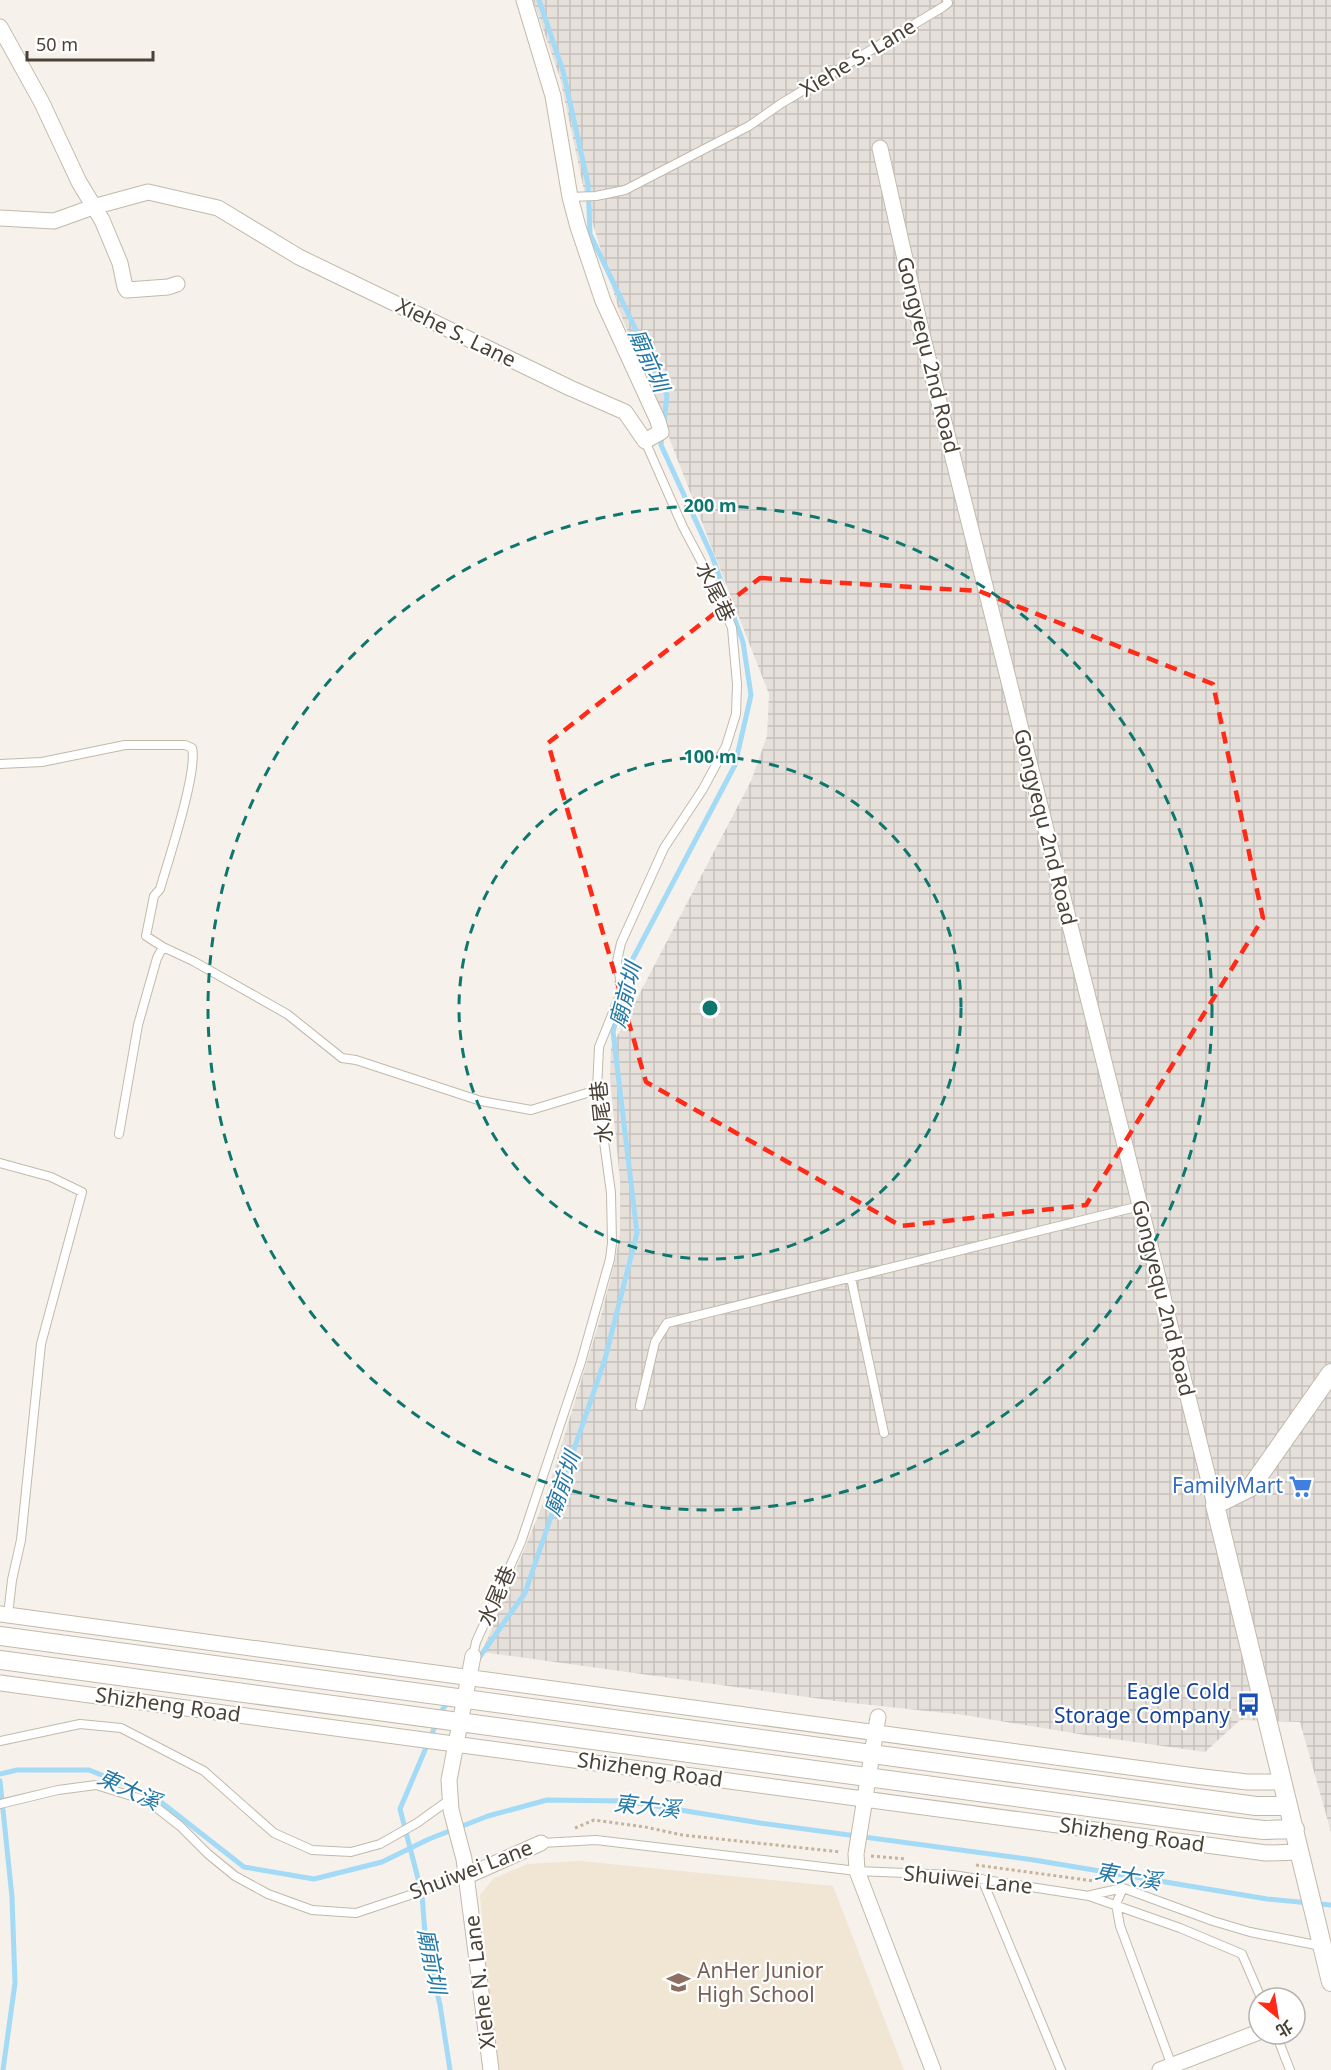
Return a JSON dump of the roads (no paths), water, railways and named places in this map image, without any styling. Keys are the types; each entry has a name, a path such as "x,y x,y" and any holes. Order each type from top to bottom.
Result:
{"street":[{"path":"524,0 553,96 570,197 578,227 603,301 658,421 661,432 645,441"},
{"path":"0,27 111,238 120,263 124,287 127,290 168,287 177,284"},
{"name":"Gongyequ 2nd Road","path":"880,148 921,330 1215,1505"},
{"name":"Xiehe S. Lane","path":"0,218 54,221 93,207 148,192 218,208 299,257 570,388 625,412 645,441"},
{"path":"1331,1373 1251,1487 1215,1505 1327,1957 1331,1982"},
{"path":"4,1614 469,1677 877,1724 1206,1777 1247,1782 1282,1782"},
{"path":"0,1636 1257,1806 1288,1806"},
{"name":"水尾巷","path":"464,1859 450,1805 449,1780 473,1656"},
{"name":"Shizheng Road","path":"0,1660 1264,1830 1294,1829"},
{"name":"Shizheng Road","path":"0,1683 1266,1853 1300,1852"},
{"path":"877,1724 856,1854 856,1871 933,2070"},
{"name":"Shuiwei Lane","path":"467,1876 541,1843"},
{"name":"Xiehe N. Lane","path":"464,1859 491,2070"},
{"path":"1169,2068 1247,2037"}],"lane":[{"name":"Xiehe S. Lane","path":"570,197 596,196 625,190 749,126 782,103 943,7 948,3 947,0"},
{"name":"水尾巷","path":"473,1656 476,1642 521,1542 581,1362 610,1259 611,1192 597,1090 599,1047 622,990 617,961 621,943 664,848 703,789 726,746 736,714 737,684 732,628 719,595 683,527 645,441"},
{"path":"0,764 42,762 125,745 185,745 192,748 194,757 189,784 160,890 154,896 146,936 287,1014 342,1058 356,1060 481,1101 531,1110 597,1090"},
{"path":"119,1134 138,1025 157,958 163,947"},
{"path":"0,1163 51,1176 82,1191 41,1344 21,1540 4,1614"},
{"path":"640,1406 655,1342 667,1323 1140,1206"},
{"path":"851,1278 884,1432"},
{"path":"0,1741 80,1724 120,1728 204,1771 274,1833 312,1850 351,1852 380,1844 450,1805"},
{"name":"Shuiwei Lane","path":"0,1804 58,1790 96,1785 148,1801 180,1826 208,1854 235,1876 268,1894 312,1910 356,1913 467,1876"},
{"name":"Shuiwei Lane","path":"541,1843 596,1840 856,1871 953,1875 1089,1896 1116,1904 1242,1954 1256,1986"},
{"path":"982,1879 1061,2070"},
{"path":"1169,2068 1119,1926 1116,1904 1123,1888 1213,1921 1327,1957"},
{"name":"Shuiwei Lane","path":"1089,1896 1123,1888"},
{"path":"1281,2046 1290,2070"}],"waterway":[{"name":"廟前圳","path":"539,0 563,71 588,184 590,234 667,395 664,423"},
{"name":"廟前圳","path":"623,989 628,968 735,765 751,695 743,642 712,556 661,445 662,435"},
{"name":"廟前圳","path":"476,1662 525,1593 605,1359 637,1233 613,1032 620,1004"},
{"name":"廟前圳","path":"449,1701 442,1710 400,1809 422,1894 426,1947 440,2005 450,2070"},
{"name":"東大溪","path":"0,1774 17,1770 89,1770 152,1795 244,1867 314,1879 382,1862 429,1839 488,1816 547,1800 625,1801 760,1823 1034,1860 1267,1899 1331,1905"},
{"path":"0,1781 12,1897 15,1983 3,2070"}],"place":[{"name":"FamilyMart","path":"1301,1486"},
{"name":"Eagle Cold Storage Company","path":"1248,1704"},
{"name":"AnHer Junior High School","path":"679,1983"}]}
